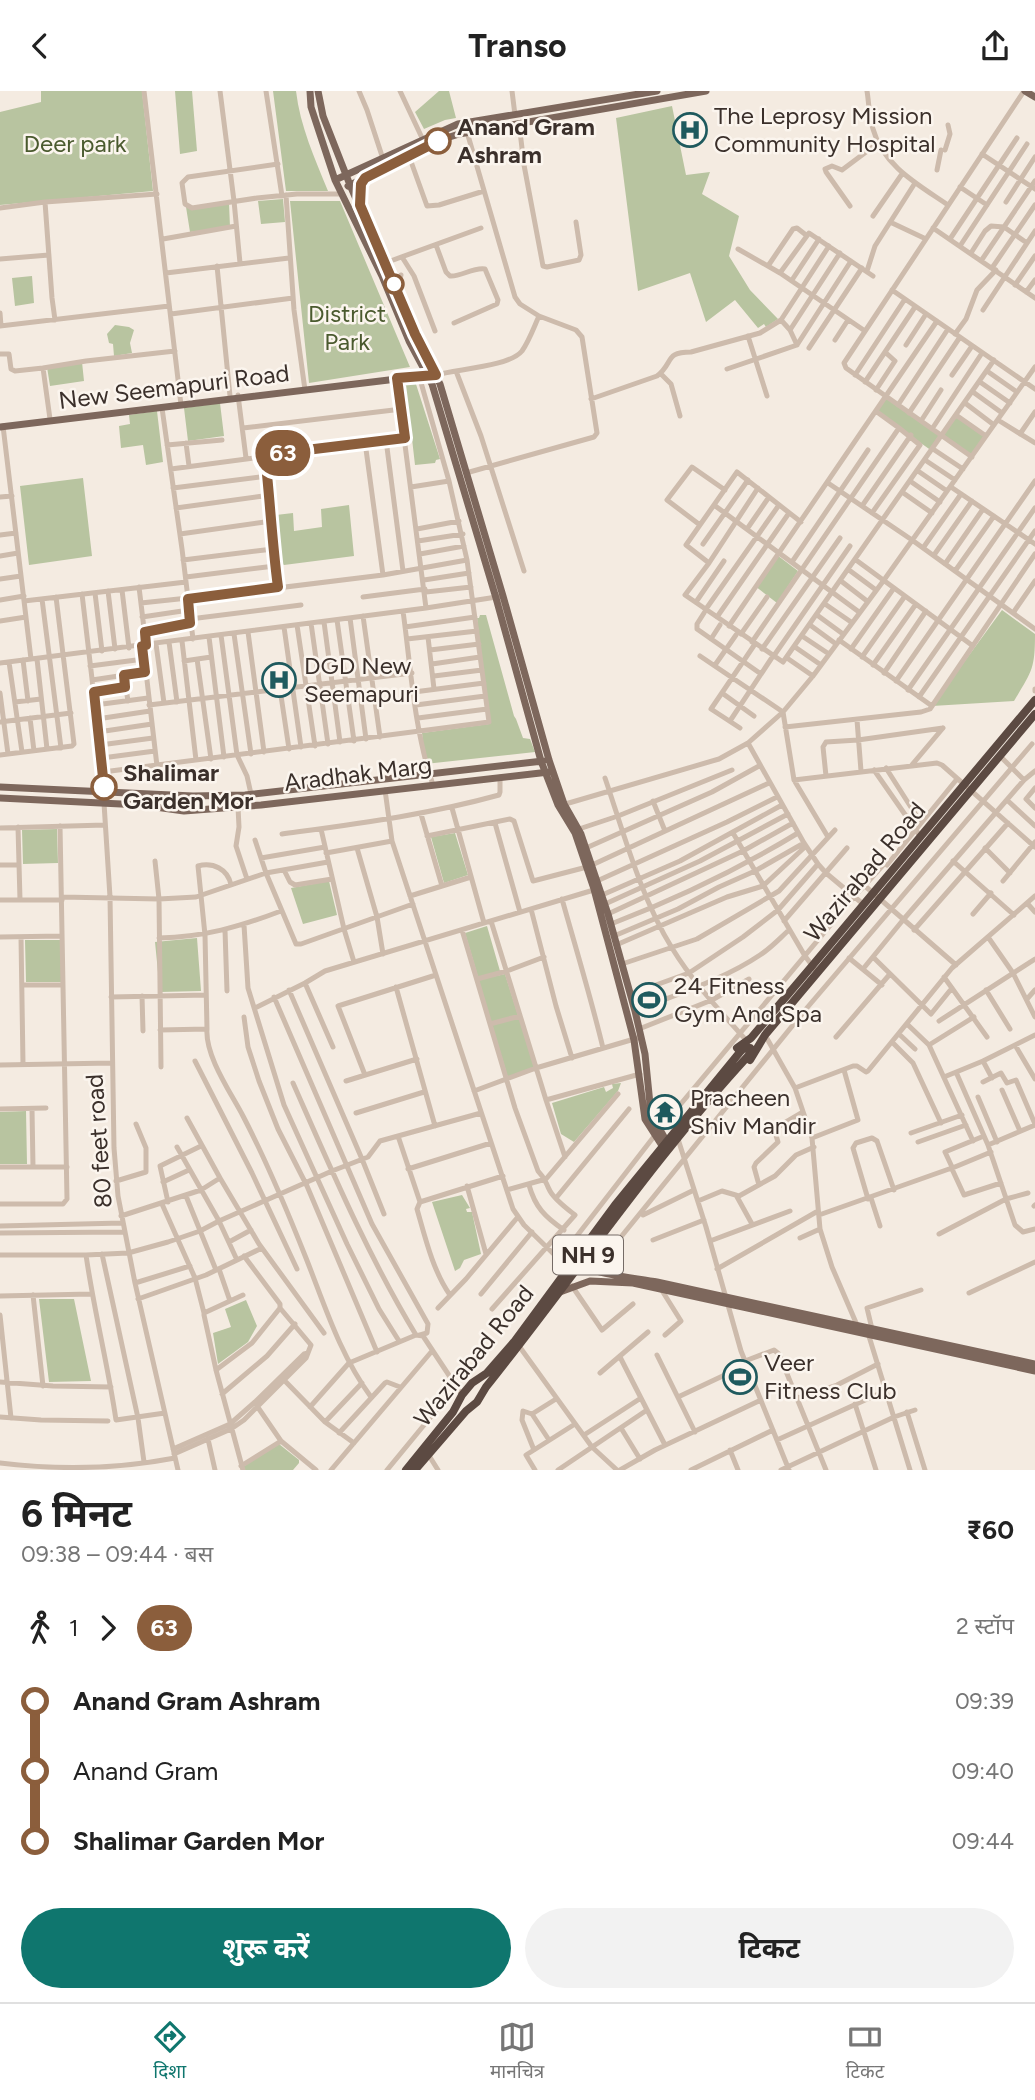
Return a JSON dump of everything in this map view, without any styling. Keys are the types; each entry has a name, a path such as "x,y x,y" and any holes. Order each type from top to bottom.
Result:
{"highway":[{"name":"Wazirabad Road","path":"415,1470 477,1402 620,1209 678,1139 730,1070 743,1037 751,1038 815,969 964,785 999,755 1034,710"},
{"name":"Wazirabad Road","path":"406,1470 453,1412 462,1395 514,1342 615,1205 665,1145 730,1070 748,1062 756,1053 765,1035 863,905 875,896 918,833 1034,710"},
{"path":"479,1379 471,1394 478,1395 483,1392"}],"main road":[{"path":"310,91 311,107 335,180 382,276 409,341 432,384 500,597"},
{"path":"318,91 324,116 350,185 415,334 426,373 466,473 545,761 600,891 631,994 638,1035 639,1074 645,1119 665,1145"},
{"path":"335,180 458,124 657,91"},
{"path":"341,192 438,141 467,132 706,91"},
{"path":"1025,91 1035,97"},
{"path":"360,205 361,184 365,178"},
{"name":"New Seemapuri Road","path":"2,426 426,373"},
{"name":"New Seemapuri Road","path":"2,426 181,404"},
{"name":"Aradhak Marg","path":"0,786 194,796 241,795 545,761"},
{"name":"Aradhak Marg","path":"0,798 141,805 184,811 549,772"},
{"path":"240,806 241,795"},
{"path":"562,805 579,829 590,866"},
{"path":"600,891 645,1054 650,1114 657,1133"},
{"path":"589,1253 590,1265 597,1273 657,1282 1022,1364 1035,1370"},
{"path":"560,1292 572,1286 600,1280 622,1281 725,1299"},
{"path":"1022,1364 1035,1364"}],"street":[{"path":"144,91 181,404"},
{"path":"220,91 240,263"},
{"path":"266,91 284,195 293,298 305,389"},
{"path":"359,91 383,159"},
{"path":"408,91 401,93 423,140"},
{"path":"512,91 515,115"},
{"path":"866,91 878,143 902,174 948,205"},
{"path":"972,457 855,375 844,363 1025,91"},
{"path":"519,124 543,266 579,260 581,255 576,222"},
{"path":"937,170 950,134 948,125"},
{"path":"466,473 594,437 597,430 582,337 576,330 539,316 520,304 515,297 467,132"},
{"path":"950,239 1017,138"},
{"path":"850,206 825,169 832,166 842,170 878,143"},
{"path":"960,246 1027,144"},
{"path":"981,261 1034,185 982,154"},
{"path":"408,156 425,203 429,207 484,191"},
{"path":"1006,202 1035,157"},
{"path":"278,164 188,177 182,183 185,204 189,208 284,195 341,192"},
{"path":"873,216 902,174"},
{"path":"809,348 864,270 875,246 915,183"},
{"path":"960,187 987,205"},
{"path":"0,208 157,194"},
{"path":"45,202 55,320"},
{"path":"909,413 957,336 977,290 994,269 1035,205"},
{"path":"890,222 926,239"},
{"path":"163,239 236,226"},
{"path":"971,253 988,228 995,226 1004,227 1027,243"},
{"path":"385,263 481,228"},
{"path":"768,265 793,229 797,228 806,235"},
{"path":"933,228 1035,298"},
{"path":"983,310 1035,231"},
{"path":"780,273 810,233 873,276"},
{"path":"792,280 819,239"},
{"path":"436,245 446,272 452,277 479,268 485,269 498,300 497,304 454,323"},
{"path":"591,398 661,374 670,359 679,352 691,352 760,333 780,320 829,246"},
{"path":"738,249 792,280 864,331"},
{"path":"790,330 840,253"},
{"path":"0,259 49,255"},
{"path":"1015,285 1035,256"},
{"path":"402,257 414,276 435,331"},
{"path":"166,273 289,258"},
{"path":"727,369 797,345 851,261"},
{"path":"217,266 225,361 243,428 246,458"},
{"path":"397,292 401,275"},
{"path":"1026,292 1035,280"},
{"path":"892,290 1035,389"},
{"path":"171,314 293,298"},
{"path":"855,375 905,299"},
{"path":"0,313 1,326 169,306"},
{"path":"865,382 915,307"},
{"path":"906,345 926,314"},
{"path":"103,772 489,722 463,534 426,373 470,370 517,356 526,345 539,316"},
{"path":"780,320 790,330 797,345"},
{"path":"835,340 848,320"},
{"path":"729,626 937,321"},
{"path":"898,405 948,329"},
{"path":"748,336 767,396"},
{"path":"952,375 972,346"},
{"path":"0,354 9,354 11,369 15,372 175,351"},
{"path":"876,390 894,363 893,358 885,352"},
{"path":"932,429 982,353"},
{"path":"758,488 685,595 738,635 754,643 772,658 783,662 994,360"},
{"path":"562,805 719,759 747,743 783,712 884,580 1035,367"},
{"path":"43,368 50,419"},
{"path":"456,371 491,466 524,571"},
{"path":"986,371 1017,392"},
{"path":"661,374 671,384 680,416"},
{"path":"397,377 426,608"},
{"path":"980,382 1010,403"},
{"path":"921,421 941,390"},
{"path":"972,392 998,419"},
{"path":"965,403 1034,440"},
{"path":"162,408 192,639"},
{"path":"243,428 402,409"},
{"path":"872,513 920,445 877,412"},
{"path":"1020,433 1035,412"},
{"path":"957,415 986,436"},
{"path":"2,426 26,617 47,749"},
{"path":"740,728 711,709 801,569 899,428"},
{"path":"862,506 911,436"},
{"path":"170,469 405,438"},
{"path":"167,445 222,440"},
{"path":"386,440 403,571"},
{"path":"365,442 383,575"},
{"path":"186,443 189,466"},
{"path":"933,449 964,469"},
{"path":"792,562 869,450"},
{"path":"265,455 278,587"},
{"path":"925,460 955,480"},
{"path":"700,525 667,500 692,467 725,490"},
{"path":"918,471 961,493 1032,542"},
{"path":"709,563 686,545 737,472 801,522"},
{"path":"173,488 268,476"},
{"path":"0,479 9,478"},
{"path":"703,544 748,480"},
{"path":"411,487 449,481"},
{"path":"910,481 940,502"},
{"path":"896,681 1035,481"},
{"path":"828,483 1035,628"},
{"path":"902,492 932,513"},
{"path":"923,548 961,493"},
{"path":"176,508 271,495"},
{"path":"0,497 12,496"},
{"path":"747,529 769,497"},
{"path":"934,555 972,501"},
{"path":"714,505 859,612"},
{"path":"761,674 696,627 779,505"},
{"path":"908,690 1035,508"},
{"path":"945,563 983,509"},
{"path":"717,617 789,513"},
{"path":"955,571 995,516"},
{"path":"180,534 272,521"},
{"path":"417,529 459,521"},
{"path":"919,697 989,595 1032,542 1035,531"},
{"path":"0,535 16,533"},
{"path":"418,541 463,534"},
{"path":"762,649 839,538"},
{"path":"420,554 464,546"},
{"path":"730,721 850,546"},
{"path":"183,560 273,549"},
{"path":"0,556 18,553"},
{"path":"785,727 921,712 932,706 1035,554"},
{"path":"856,559 973,646"},
{"path":"141,603 383,575 467,560"},
{"path":"696,602 724,561"},
{"path":"0,600 42,599 122,590 275,566"},
{"path":"849,570 876,590"},
{"path":"424,580 468,573"},
{"path":"0,579 21,576"},
{"path":"841,581 867,601"},
{"path":"1013,613 1035,581"},
{"path":"139,587 145,632 145,672 157,766"},
{"path":"363,597 471,587"},
{"path":"851,649 894,588"},
{"path":"122,590 128,647"},
{"path":"108,591 115,649"},
{"path":"95,593 102,651"},
{"path":"82,594 104,792"},
{"path":"862,657 905,596"},
{"path":"0,755 74,744 56,597"},
{"path":"0,663 500,597"},
{"path":"715,665 767,597"},
{"path":"42,599 61,748"},
{"path":"825,604 851,622"},
{"path":"873,665 916,604"},
{"path":"145,632 190,621 301,605"},
{"path":"142,617 189,610"},
{"path":"403,611 420,732 433,785"},
{"path":"884,673 926,611"},
{"path":"817,615 843,634"},
{"path":"363,616 380,737"},
{"path":"0,621 26,617"},
{"path":"405,627 475,617"},
{"path":"350,618 366,739"},
{"path":"337,620 354,741"},
{"path":"324,622 340,742"},
{"path":"311,623 328,744"},
{"path":"297,625 315,746"},
{"path":"710,639 720,625"},
{"path":"810,625 851,649 932,706"},
{"path":"284,627 301,747"},
{"path":"407,639 477,631"},
{"path":"248,632 264,752"},
{"path":"234,634 251,754"},
{"path":"220,635 237,755 247,776 251,794"},
{"path":"428,636 435,689"},
{"path":"803,636 829,654"},
{"path":"208,637 225,757"},
{"path":"182,641 196,760"},
{"path":"169,642 177,702"},
{"path":"156,644 164,703"},
{"path":"430,650 478,644"},
{"path":"795,647 821,665"},
{"path":"700,656 783,712 794,780 828,837"},
{"path":"184,661 211,657"},
{"path":"432,664 480,657"},
{"path":"788,658 813,676"},
{"path":"90,666 144,659"},
{"path":"197,659 211,759"},
{"path":"23,660 28,701"},
{"path":"9,662 22,753"},
{"path":"434,676 482,670"},
{"path":"92,680 145,672"},
{"path":"97,719 164,703 412,673"},
{"path":"124,675 128,701"},
{"path":"414,692 484,683"},
{"path":"94,692 125,687"},
{"path":"280,689 289,749"},
{"path":"0,693 8,754"},
{"path":"722,693 754,716"},
{"path":"416,705 485,695"},
{"path":"95,705 148,698"},
{"path":"15,702 41,699"},
{"path":"418,718 487,709"},
{"path":"2,722 71,713"},
{"path":"30,718 34,751"},
{"path":"857,720 861,771"},
{"path":"98,731 152,724"},
{"path":"826,776 824,743 943,728 911,766"},
{"path":"100,745 153,738"},
{"path":"747,743 818,864 863,905"},
{"path":"601,1237 611,1247 617,1243 849,958 1032,744"},
{"path":"102,758 155,751"},
{"path":"999,755 1024,780"},
{"path":"794,780 886,768 937,763 942,765 1034,845 1003,881"},
{"path":"586,848 712,792 759,766"},
{"path":"886,768 921,823"},
{"path":"579,829 732,770"},
{"path":"874,770 918,833"},
{"path":"863,969 953,861 1035,771"},
{"path":"282,834 452,808 499,795 500,777"},
{"path":"605,778 634,863 660,927 690,973 743,1037"},
{"path":"427,836 510,819 514,821 533,881 590,866 769,783"},
{"path":"559,1259 657,1133 743,1037 854,897 918,833 921,823 964,785"},
{"path":"1026,799 1035,788"},
{"path":"385,790 392,841 517,1218 568,1268"},
{"path":"1015,790 1035,808"},
{"path":"600,891 634,863 777,797"},
{"path":"1007,800 1033,821"},
{"path":"653,801 665,831"},
{"name":"80 feet road","path":"104,803 110,897 116,1181 138,1299 178,1470"},
{"path":"255,1008 324,971 562,899 640,879 680,861 782,805"},
{"path":"240,806 236,846 247,879"},
{"path":"452,808 484,923"},
{"path":"421,814 442,886"},
{"path":"600,891 643,887 738,842 788,814"},
{"path":"495,823 520,912"},
{"path":"608,913 743,851 793,823"},
{"path":"915,930 1007,823"},
{"path":"0,828 106,825"},
{"path":"0,1204 65,1203 67,1199 60,826"},
{"path":"18,827 20,900"},
{"path":"321,829 354,962"},
{"path":"622,964 703,936 783,888 835,830"},
{"path":"733,833 789,930 815,969"},
{"path":"611,924 684,895 798,833"},
{"path":"255,840 296,944 413,904"},
{"path":"261,858 356,848 392,841"},
{"path":"614,936 755,871 805,844"},
{"path":"616,945 727,897 763,885 805,844"},
{"path":"356,848 377,918 383,954"},
{"path":"784,921 847,848"},
{"path":"985,848 1010,873"},
{"path":"155,860 159,899 161,1067"},
{"path":"953,861 1014,915"},
{"path":"0,900 110,897 159,899 202,896 266,873 328,862"},
{"path":"631,994 690,973 743,937 778,910 818,864"},
{"path":"0,865 19,865"},
{"path":"231,885 225,871 200,865 198,869 205,935 207,1041 280,1195 349,1363 371,1397"},
{"path":"285,870 290,882 295,885 332,879"},
{"path":"410,896 471,877"},
{"path":"864,886 956,965"},
{"path":"972,914 991,893"},
{"path":"795,1088 855,1066 866,1072 944,977 1035,897"},
{"path":"562,899 603,1048"},
{"path":"1027,903 1035,912"},
{"path":"531,909 572,1058"},
{"path":"159,938 205,935 244,925 281,911"},
{"path":"491,921 565,1157"},
{"path":"244,925 247,981 284,1105 379,1309 399,1341"},
{"path":"225,930 227,991"},
{"path":"462,930 515,1108 538,1171 546,1179 549,1190 575,1215 492,1309"},
{"path":"635,1011 700,986 762,953 789,930"},
{"path":"0,937 62,936"},
{"path":"21,937 23,1064"},
{"path":"988,937 1013,973 1035,1017"},
{"path":"477,979 544,957"},
{"path":"873,957 931,1014 952,988"},
{"path":"849,958 881,985"},
{"path":"939,1021 1035,959"},
{"path":"836,1037 890,974"},
{"path":"365,1075 338,1006 436,975"},
{"path":"944,977 987,1037"},
{"path":"474,1091 638,1035 750,979"},
{"path":"305,983 333,1047"},
{"path":"22,985 63,985"},
{"path":"396,988 435,1126"},
{"path":"289,990 384,1214"},
{"path":"986,990 1010,1029"},
{"path":"1027,999 1035,990"},
{"path":"111,997 206,995"},
{"path":"142,996 143,1031"},
{"path":"274,997 372,1224 428,1324 427,1333 399,1341 349,1363 310,1407"},
{"path":"490,1024 520,1016"},
{"path":"244,1017 248,1047 278,1129 306,1183 377,1352"},
{"path":"929,1045 974,1017"},
{"path":"907,1024 929,1045 973,1141"},
{"path":"160,1030 207,1029"},
{"path":"898,1034 915,1049"},
{"path":"765,1035 795,1088 812,1138 820,1229 856,1327"},
{"path":"944,1077 1035,1035"},
{"path":"892,1042 913,1063 941,1123"},
{"path":"1016,1045 1035,1079"},
{"path":"346,1081 417,1059"},
{"path":"195,1061 296,1269"},
{"path":"983,1061 992,1078"},
{"path":"0,1065 112,1063"},
{"path":"812,1138 858,1121 844,1070"},
{"path":"956,1072 989,1148 1013,1221 1020,1231 1035,1229"},
{"path":"717,1269 818,1213 894,1190 951,1168 996,1142 1035,1124 1016,1080 1007,1083 1000,1073 983,1082"},
{"path":"546,1100 639,1074"},
{"path":"293,1083 386,1286 462,1395"},
{"path":"1002,1090 1020,1131"},
{"path":"356,1113 424,1091"},
{"path":"507,1190 546,1179 618,1094"},
{"path":"978,1097 996,1142"},
{"path":"972,1108 981,1104"},
{"path":"0,1109 46,1108"},
{"path":"32,1109 33,1167"},
{"path":"556,1198 629,1109"},
{"path":"759,1185 754,1167 778,1142 774,1129 803,1112"},
{"path":"0,1255 128,1252 177,1239 372,1155 380,1142 481,1113"},
{"path":"911,1133 962,1115"},
{"path":"187,1118 262,1248 324,1333"},
{"path":"116,1181 146,1172 146,1148 136,1124"},
{"path":"918,1142 966,1125"},
{"path":"398,1136 420,1202 417,1209 427,1243 450,1295"},
{"path":"984,1136 945,1152 964,1195 1001,1183"},
{"path":"880,1226 853,1148 856,1143 872,1138 877,1141 894,1190"},
{"path":"678,1139 746,1363 789,1468"},
{"path":"408,1169 491,1143"},
{"path":"201,1146 160,1166 165,1203 177,1239 195,1278 242,1468 281,1441"},
{"path":"177,1147 219,1221 237,1260"},
{"path":"698,1201 722,1191 741,1195 778,1174 799,1153 814,1147"},
{"path":"0,1167 67,1167"},
{"path":"163,1182 189,1170"},
{"path":"420,1202 503,1176"},
{"path":"648,1176 662,1187"},
{"path":"121,1216 186,1196 220,1178"},
{"path":"528,1185 540,1210 564,1230"},
{"path":"467,1187 486,1254"},
{"path":"638,1188 651,1199"},
{"path":"643,1215 694,1190"},
{"path":"939,1234 1006,1199 1028,1193"},
{"path":"736,1195 752,1224"},
{"path":"186,1196 230,1301"},
{"path":"710,1241 790,1211"},
{"path":"438,1308 517,1218"},
{"path":"653,1240 704,1220"},
{"path":"0,1226 122,1223"},
{"path":"800,1238 820,1229"},
{"path":"229,1242 251,1230"},
{"path":"0,1233 124,1231"},
{"path":"481,1294 532,1232"},
{"path":"138,1299 218,1269 262,1248"},
{"path":"102,1254 146,1462 150,1470"},
{"path":"86,1255 116,1420 165,1413"},
{"path":"0,1463 17,1468 130,1467 174,1454 208,1439 230,1427 257,1405 304,1354 308,1353 311,1345 244,1256"},
{"path":"968,1293 1035,1262"},
{"path":"135,1283 190,1266"},
{"path":"572,1286 602,1330 633,1304"},
{"path":"661,1289 681,1321 665,1335"},
{"path":"908,1469 868,1330 866,1310 868,1307 921,1290"},
{"path":"0,1296 91,1294"},
{"path":"33,1295 43,1386"},
{"path":"204,1313 243,1295"},
{"path":"216,1370 252,1343 281,1308"},
{"path":"0,1315 11,1418"},
{"path":"222,1394 267,1356 295,1324"},
{"path":"600,1373 648,1332"},
{"path":"519,1346 592,1447 619,1470 761,1400"},
{"path":"331,1470 432,1351"},
{"path":"678,1397 746,1363 777,1351 826,1470"},
{"path":"657,1355 695,1432"},
{"path":"620,1357 665,1445"},
{"path":"798,1398 835,1386 878,1364"},
{"path":"283,1379 325,1422 354,1443"},
{"path":"0,1383 111,1387"},
{"path":"325,1422 362,1383"},
{"path":"339,1433 385,1383 400,1387"},
{"path":"777,1440 885,1391"},
{"path":"584,1436 641,1398"},
{"path":"532,1414 556,1399"},
{"path":"388,1470 443,1402"},
{"path":"855,1404 876,1470"},
{"path":"257,1405 281,1441 316,1470"},
{"path":"558,1470 648,1410"},
{"path":"781,1470 894,1417 915,1410"},
{"path":"534,1450 521,1415 523,1411 532,1414 549,1440"},
{"path":"907,1412 925,1470"},
{"path":"0,1417 108,1421"},
{"path":"535,1470 526,1455 575,1424"},
{"path":"174,1454 230,1427"},
{"path":"621,1428 640,1459"},
{"path":"691,1470 773,1430"},
{"path":"208,1439 215,1470"},
{"path":"730,1450 738,1470"},
{"path":"428,1454 438,1470"},
{"path":"300,1470 307,1462"}],"green space":[{"name":"Deer park","path":"41,91 142,91 153,191 0,205 0,112 41,102"},
{"path":"175,91 192,91 197,151 180,154"},
{"path":"273,91 296,91 304,130 328,191 286,191"},
{"path":"439,91 449,91 456,118 424,129 415,112"},
{"path":"672,106 686,175 710,172 702,194 739,216 729,256 750,290 778,319 766,327 764,324 758,328 735,300 706,322 690,273 638,291 616,118"},
{"path":"283,199 285,222 261,224 258,201"},
{"name":"District Park","path":"290,201 340,201 410,367 309,383"},
{"path":"229,203 230,227 190,232 186,207"},
{"path":"32,276 34,303 15,306 12,278"},
{"path":"115,325 134,330 130,343 132,353 114,356 113,344 109,343 107,334"},
{"path":"82,362 84,381 50,386 47,367"},
{"path":"415,381 440,459 435,463 415,465 403,382"},
{"path":"887,397 942,436 932,451 877,412"},
{"path":"220,403 224,436 188,441 184,408"},
{"path":"157,411 163,462 146,465 143,445 121,448 119,426 130,424 129,415"},
{"path":"956,415 986,436 972,457 942,436"},
{"path":"83,478 92,556 29,565 20,486"},
{"path":"349,505 354,556 284,565 281,563 274,525 276,515 293,513 294,531 322,527 321,509"},
{"path":"777,555 798,571 777,603 755,586"},
{"path":"1002,610 1035,634 1031,669 1014,701 932,706"},
{"path":"486,615 514,716 523,738 530,739 535,752 425,764 422,733 489,724 477,618"},
{"path":"57,829 58,863 23,864 22,830"},
{"path":"455,833 468,875 444,883 431,837"},
{"path":"329,881 337,915 303,924 291,888"},
{"path":"487,926 500,971 478,977 465,933"},
{"path":"197,938 201,991 160,992 155,942"},
{"path":"25,940 61,940 62,982 26,982"},
{"path":"505,974 518,1015 491,1022 478,980"},
{"path":"519,1017 536,1067 508,1078 492,1025"},
{"path":"621,1083 618,1091 574,1142 561,1134 552,1103 604,1087 606,1092 613,1088 612,1084"},
{"path":"26,1111 27,1164 0,1164 0,1112"},
{"path":"462,1195 470,1208 466,1209 467,1212 472,1212 481,1254 464,1260 455,1271 432,1202"},
{"path":"39,1299 74,1299 91,1381 49,1382"},
{"path":"246,1300 257,1326 248,1342 218,1364 213,1333 231,1327 225,1309"},
{"path":"279,1444 299,1460 293,1470 241,1470 240,1468"}],"bus line":[{"name":"63","path":"104,787 94,692 125,687 124,675 145,672 142,646 146,645 145,632 190,623 188,599 278,587 265,455 405,438 397,378 436,375 415,334 360,205 360,189 365,178 438,141"}],"place":[{"name":"The Leprosy Mission Community Hospital","path":"690,130"},
{"name":"Anand Gram Ashram","path":"438,141"},
{"name":"DGD New Seemapuri","path":"279,680"},
{"name":"Shalimar Garden Mor","path":"104,787"},
{"name":"24 Fitness Gym And Spa","path":"649,1000"},
{"name":"Pracheen Shiv Mandir","path":"665,1112"},
{"name":"Veer Fitness Club","path":"740,1377"}]}
